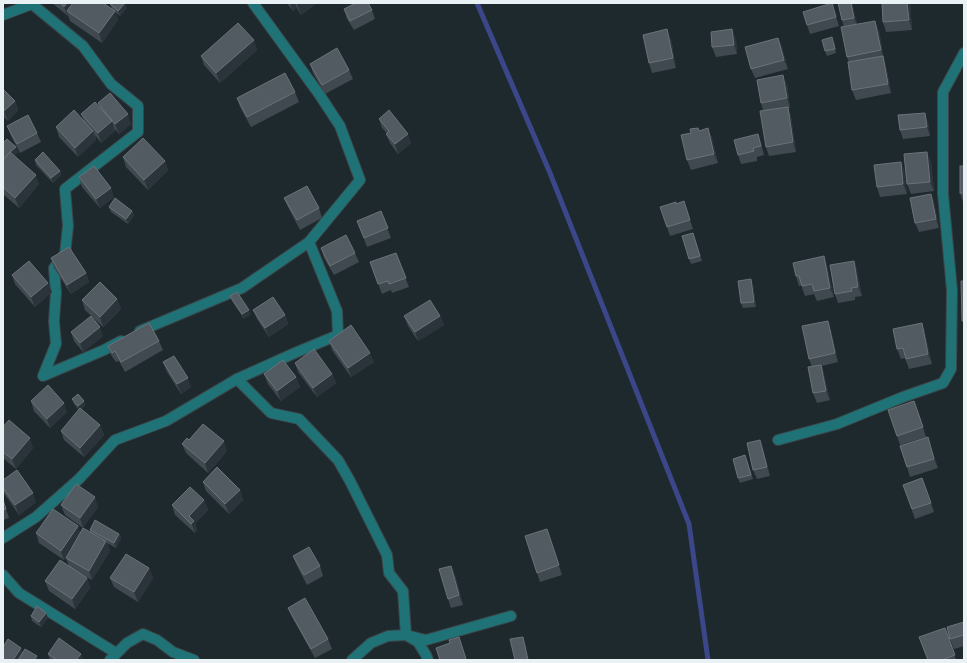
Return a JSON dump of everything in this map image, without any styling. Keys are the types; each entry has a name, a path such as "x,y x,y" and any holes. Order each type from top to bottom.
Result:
{"street":[{"path":"3,15 32,4 83,46 111,84 138,106 138,132 66,189 68,226 65,254 54,268 56,293 54,321 56,344 43,376 104,350 141,330 242,288 309,242 360,180 340,126 319,94 253,3"},
{"path":"778,440 837,424 943,383 951,369 952,290 943,194 943,92 964,53"},
{"path":"3,538 36,517 79,479 115,440 166,421 237,379 338,335 337,311 309,242"},
{"path":"237,379 271,413 299,419 338,460 387,555 389,573 402,591 406,635"},
{"path":"3,575 19,593 113,656 127,643 143,634 157,640 173,652 194,660"},
{"path":"352,660 371,643 388,636 406,635 426,640 511,616"},
{"path":"406,635 418,642 428,660"}],"building":[{"path":"60,3 67,3 64,7"},
{"path":"73,3 103,3 115,11 99,33 67,11"},
{"path":"125,3 118,11 110,4"},
{"path":"356,3 368,3 372,10 350,21 344,9"},
{"path":"832,3 836,17 807,25 803,12"},
{"path":"838,3 851,3 854,18 842,20"},
{"path":"882,3 907,3 909,20 883,22"},
{"path":"875,21 881,50 847,57 841,27"},
{"path":"238,23 254,40 216,73 201,56"},
{"path":"667,29 673,58 649,63 643,35"},
{"path":"732,29 734,45 712,47 711,32"},
{"path":"832,37 835,49 825,51 822,40"},
{"path":"778,38 784,60 751,69 745,47"},
{"path":"337,48 349,70 322,85 310,64"},
{"path":"883,56 888,84 852,90 848,62"},
{"path":"285,73 295,92 247,117 237,98"},
{"path":"783,75 787,98 761,103 757,80"},
{"path":"3,89 15,101 4,111 3,110"},
{"path":"110,93 128,114 115,124 98,103"},
{"path":"95,102 112,121 98,133 81,114"},
{"path":"788,107 793,142 766,147 760,111"},
{"path":"74,110 93,131 75,148 56,127"},
{"path":"389,110 408,134 395,144 386,134 389,131 379,119"},
{"path":"925,113 927,127 900,130 898,115"},
{"path":"28,115 37,133 17,144 7,126"},
{"path":"698,128 699,131 708,128 714,154 687,160 681,135 691,133 690,129"},
{"path":"758,134 761,146 753,148 754,151 738,155 734,140"},
{"path":"143,138 165,161 144,180 123,157"},
{"path":"7,139 16,147 3,160 3,143"},
{"path":"10,152 36,175 15,198 3,187 3,160"},
{"path":"43,152 60,171 51,178 35,160"},
{"path":"927,152 930,182 907,184 904,154"},
{"path":"901,162 903,184 877,187 874,165"},
{"path":"94,166 111,188 96,199 79,177"},
{"path":"960,166 964,166 964,193 960,193"},
{"path":"307,186 319,208 297,220 284,198"},
{"path":"931,194 936,219 915,223 910,198"},
{"path":"115,198 132,211 126,219 109,207"},
{"path":"684,201 690,220 667,227 660,207"},
{"path":"381,211 388,228 364,238 357,221"},
{"path":"693,233 700,256 689,259 682,236"},
{"path":"346,235 355,253 330,266 321,248"},
{"path":"69,247 86,273 67,285 51,258"},
{"path":"396,253 406,278 389,284 388,281 378,284 370,262"},
{"path":"824,256 830,288 814,291 812,284 802,286 799,276 796,276 793,263"},
{"path":"29,261 48,283 31,297 12,275"},
{"path":"854,261 858,287 851,288 852,291 835,294 830,265"},
{"path":"751,279 754,302 741,303 738,281"},
{"path":"961,281 964,281 964,321 962,321"},
{"path":"100,282 117,299 100,317 82,300"},
{"path":"237,292 249,310 242,314 230,296"},
{"path":"273,297 285,315 265,328 253,310"},
{"path":"430,300 440,316 415,332 404,316"},
{"path":"91,316 100,327 80,343 71,332"},
{"path":"828,321 835,353 809,359 802,326"},
{"path":"149,323 159,341 121,362 115,351 112,353 108,346"},
{"path":"922,323 928,354 906,359 903,348 897,349 893,329"},
{"path":"351,325 370,353 348,368 329,341"},
{"path":"314,349 332,374 313,388 295,363"},
{"path":"174,356 188,378 177,384 163,362"},
{"path":"283,360 296,377 277,391 264,374"},
{"path":"821,365 826,391 813,393 808,367"},
{"path":"48,385 64,403 47,419 31,401"},
{"path":"78,394 84,401 78,406 72,399"},
{"path":"914,401 923,427 897,436 888,410"},
{"path":"80,408 100,425 80,448 61,431"},
{"path":"9,420 30,438 12,459 3,452 3,427"},
{"path":"203,424 224,441 205,463 182,444 187,438 189,440"},
{"path":"928,437 934,459 907,467 900,446"},
{"path":"760,440 767,467 753,470 747,443"},
{"path":"745,455 751,475 738,478 733,459"},
{"path":"217,467 240,490 225,504 203,482"},
{"path":"17,470 33,493 15,505 3,488 3,480"},
{"path":"922,478 931,503 912,509 903,485"},
{"path":"76,484 95,497 80,518 61,505"},
{"path":"190,487 204,500 189,516 194,521 191,524 172,505"},
{"path":"3,500 6,509 3,510"},
{"path":"53,509 78,526 61,551 36,533"},
{"path":"95,520 119,534 114,543 90,530"},
{"path":"83,528 106,541 89,571 66,558"},
{"path":"547,529 559,565 537,573 525,536"},
{"path":"309,547 320,566 304,575 293,556"},
{"path":"126,554 149,568 134,592 110,578"},
{"path":"60,560 87,578 72,599 45,581"},
{"path":"451,566 459,595 448,599 439,569"},
{"path":"305,598 328,639 311,649 288,608"},
{"path":"37,606 46,613 39,622 31,616"},
{"path":"964,622 964,635 950,639 947,627"},
{"path":"945,628 955,655 942,660 928,660 919,637"},
{"path":"459,637 466,659 440,660 436,648 450,643 449,640"},
{"path":"523,637 528,660 515,660 510,639"},
{"path":"59,638 81,654 76,660 57,660 48,654"},
{"path":"8,639 21,648 13,660 3,660 3,647"},
{"path":"25,649 37,656 34,660 18,660"}],"waterway":[{"path":"477,3 550,173 689,524 708,660"}]}
